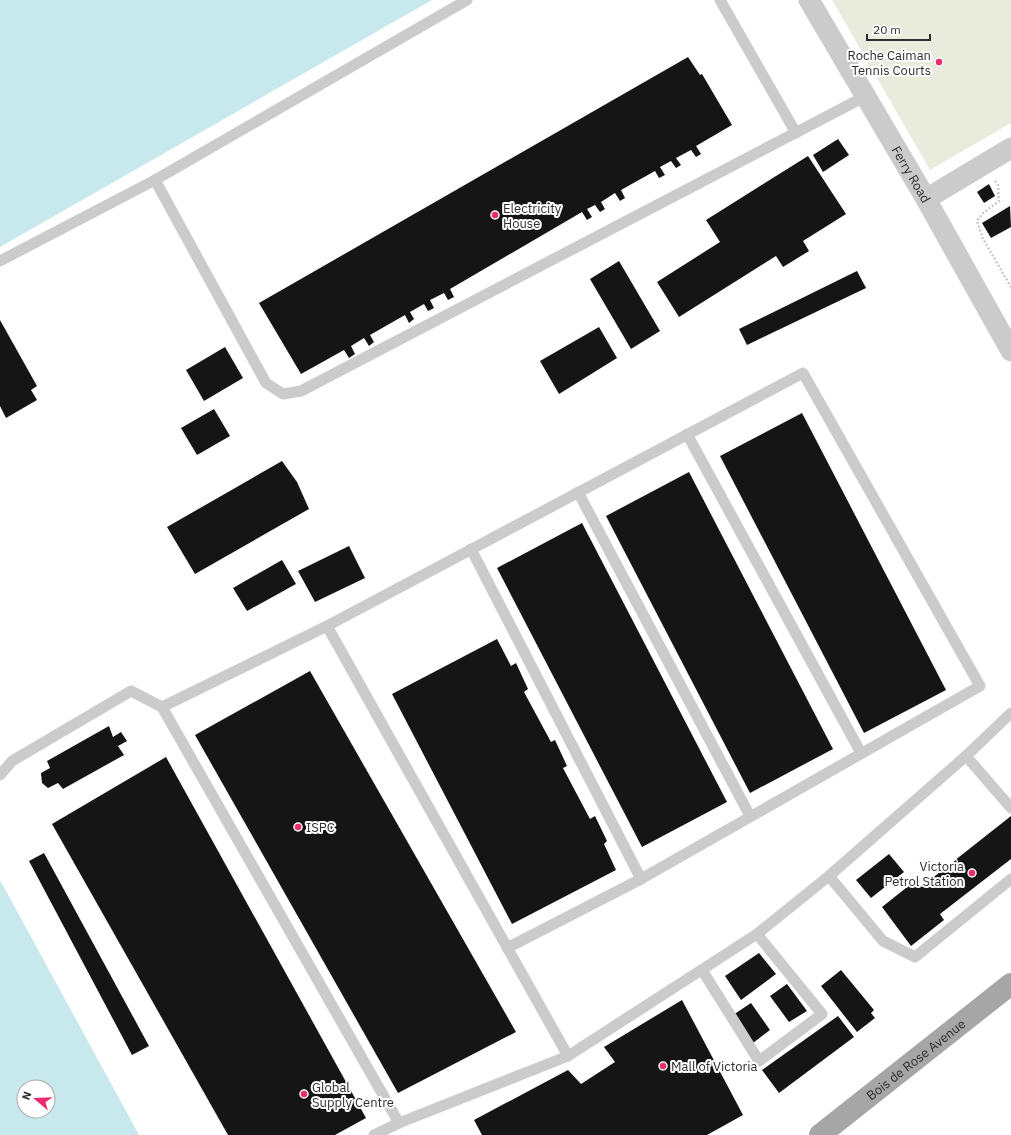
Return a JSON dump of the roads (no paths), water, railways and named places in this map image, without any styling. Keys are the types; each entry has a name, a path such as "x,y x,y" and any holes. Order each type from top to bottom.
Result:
{"main road":[{"name":"Bois de Rose Avenue","path":"820,1135 1011,984"}],"street":[{"name":"Ferry Road","path":"809,0 926,199 1011,351"},
{"path":"926,199 1011,148"}],"lane":[{"path":"0,261 155,180 466,0"},
{"path":"720,0 796,133"},
{"path":"155,180 266,383 283,394 301,391 866,96"},
{"path":"162,707 327,626 803,373 980,686 641,879 507,948"},
{"path":"687,434 861,753"},
{"path":"578,492 750,816"},
{"path":"471,549 641,879"},
{"path":"327,626 568,1056"},
{"path":"0,775 12,761 131,691 162,707 399,1123"},
{"path":"374,1135 399,1123 568,1056 757,934 829,876 966,756 1011,713"},
{"path":"966,756 1011,808"},
{"path":"829,876 883,941 915,957 1011,879"},
{"path":"702,970 758,1061 822,1014 757,934"}],"water":[{"path":"0,0 432,0 0,247"},
{"path":"0,880 139,1135 0,1135"}],"place":[{"name":"Roche Caiman Tennis Courts","path":"939,62"},
{"name":"Electricity House","path":"495,215"},
{"name":"ISPC","path":"298,827"},
{"name":"Victoria Petrol Station","path":"972,873"},
{"name":"Mall of Victoria","path":"663,1066"},
{"name":"Global Supply Centre","path":"304,1094"}]}
